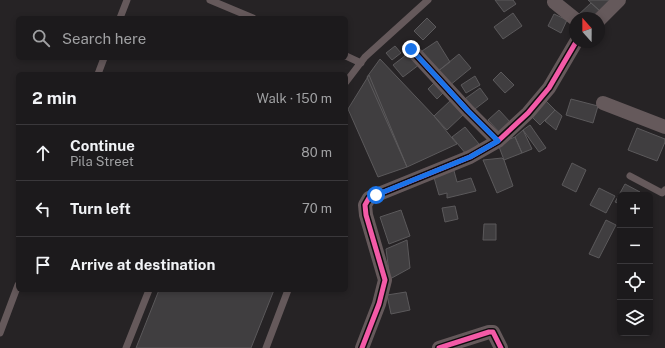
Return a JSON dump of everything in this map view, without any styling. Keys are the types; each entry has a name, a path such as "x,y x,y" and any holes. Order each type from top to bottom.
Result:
{"street":[{"path":"605,14 619,0"},
{"path":"554,2 569,14"},
{"path":"362,348 380,304 385,280 366,215 365,205 369,198 470,157 498,141 528,114 549,88 572,48"},
{"path":"411,49 498,141"},
{"path":"603,103 665,127"},
{"path":"439,348 489,332 494,332 501,348"}],"lane":[{"path":"121,16 127,0"},
{"path":"210,0 249,16"},
{"path":"348,80 362,63 365,57 428,0"},
{"path":"348,57 362,63"},
{"path":"99,72 103,60"},
{"path":"630,176 662,193 665,190"},
{"path":"0,333 16,290"},
{"path":"126,348 148,292"},
{"path":"266,348 287,292"}],"building":[{"path":"495,0 513,0 516,4 504,12"},
{"path":"588,0 612,0 601,12"},
{"path":"591,3 601,12 581,12"},
{"path":"513,13 522,26 503,39 494,27"},
{"path":"554,14 567,20 561,33 548,26"},
{"path":"427,18 436,27 423,40 414,31"},
{"path":"437,41 450,62 437,72 422,51"},
{"path":"395,46 401,53 392,60 386,53"},
{"path":"410,52 420,64 403,77 393,65"},
{"path":"459,54 471,68 449,86 437,72"},
{"path":"380,59 434,116 457,144 407,167 367,77"},
{"path":"501,72 514,85 505,93 493,80"},
{"path":"369,75 407,167 378,177 348,109"},
{"path":"475,76 480,85 466,93 461,85"},
{"path":"436,81 445,91 437,99 428,89"},
{"path":"480,88 488,99 471,112 462,101"},
{"path":"571,99 598,106 593,123 566,115"},
{"path":"451,100 464,114 447,130 434,116"},
{"path":"545,100 555,110 540,125 530,115"},
{"path":"499,110 511,123 500,133 488,120"},
{"path":"555,110 562,116 556,130 545,121"},
{"path":"530,125 546,148 539,152 523,130"},
{"path":"465,127 479,144 466,154 452,137"},
{"path":"637,128 665,139 657,161 628,150"},
{"path":"523,130 532,149 522,153 515,137"},
{"path":"515,137 522,153 504,160 498,144"},
{"path":"502,158 513,186 497,193 483,160"},
{"path":"572,163 586,170 576,192 562,185"},
{"path":"453,167 457,182 471,178 476,191 447,198 447,193 439,195 433,174"},
{"path":"625,184 640,192 621,192"},
{"path":"599,188 615,196 606,213 590,205"},
{"path":"455,206 458,219 445,222 442,208"},
{"path":"401,210 410,236 389,244 380,217"},
{"path":"606,220 616,225 599,258 589,254"},
{"path":"484,224 496,224 496,240 483,240"},
{"path":"407,240 410,268 390,279 386,249"},
{"path":"158,292 273,292 251,348 136,348"},
{"path":"406,292 410,310 391,314 387,295"}],"cycle path":[{"path":"362,348 379,304 385,280 366,215 365,205 369,198 470,157 498,141 528,113 549,88 572,48"},
{"path":"411,49 498,141"},
{"path":"439,348 489,332 493,332 501,348"}],"route":[{"path":"376,195 470,157 498,141 411,49"}]}
